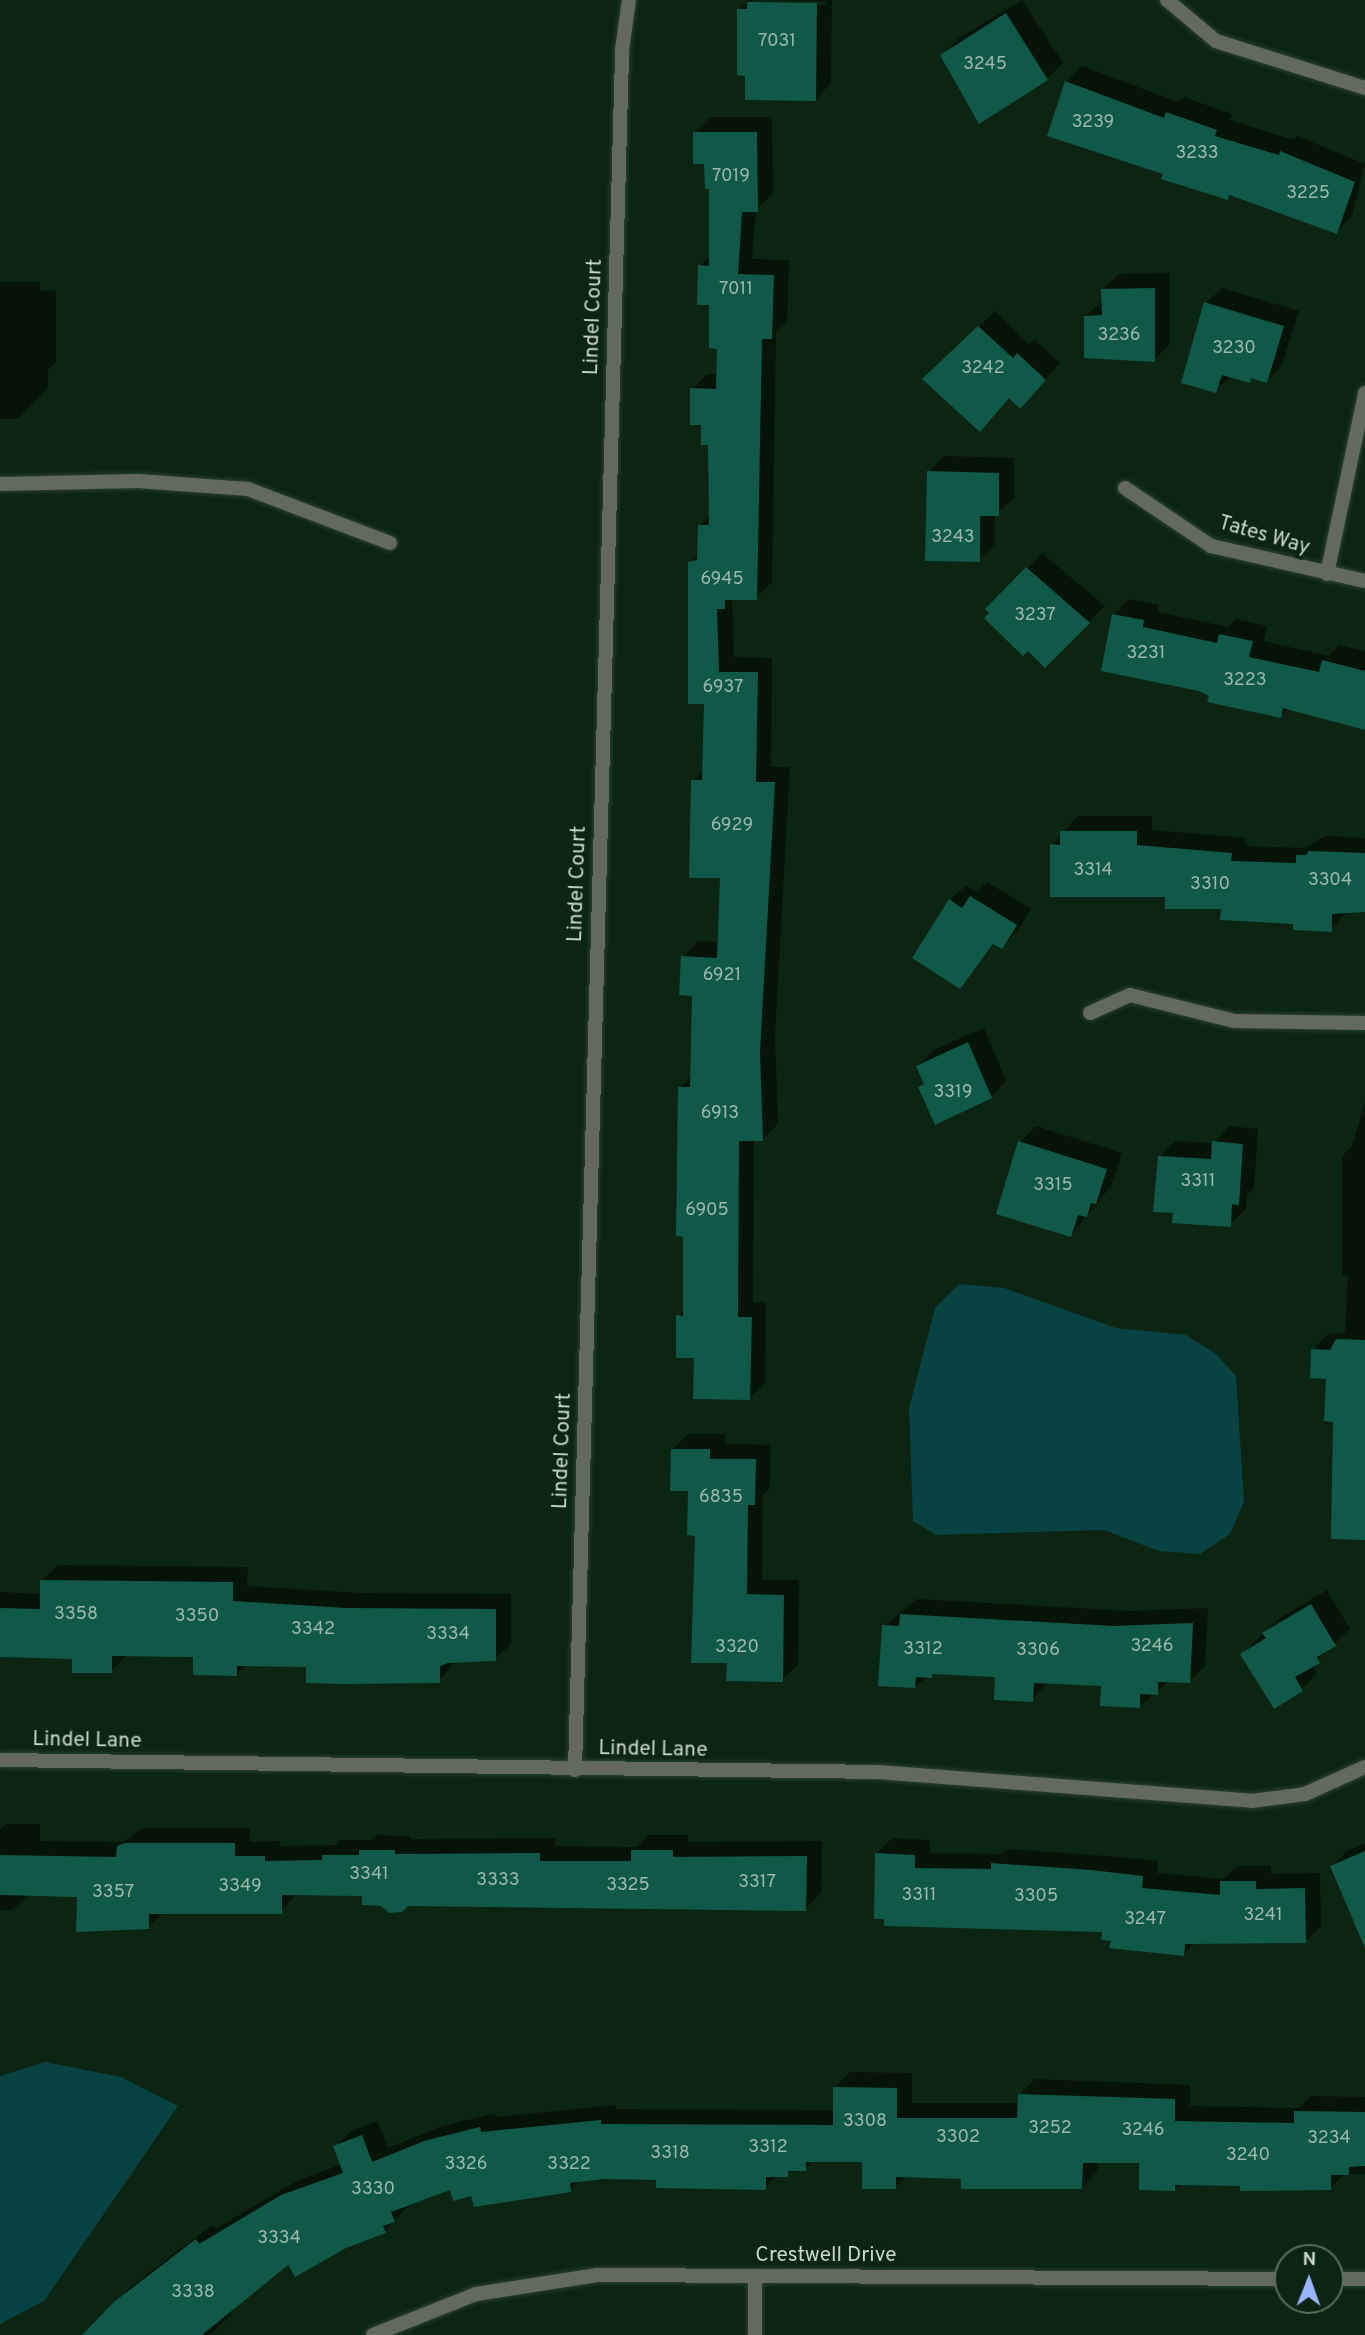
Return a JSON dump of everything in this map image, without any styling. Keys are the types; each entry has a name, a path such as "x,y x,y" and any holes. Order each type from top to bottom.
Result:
{"street":[{"name":"Lindel Court","path":"575,1770 622,64 629,0"},
{"path":"1167,0 1216,41 1365,88"},
{"path":"1327,574 1365,393"},
{"path":"0,484 138,481 248,489 390,543"},
{"name":"Tates Way","path":"1125,488 1211,546 1365,581"},
{"path":"1090,1013 1130,995 1234,1021 1365,1023"},
{"name":"Lindel Lane","path":"0,1760 575,1770 878,1772 1240,1801 1304,1794 1365,1767"},
{"name":"Crestwell Drive","path":"373,2335 458,2299 535,2281 598,2275 1274,2279"},
{"path":"755,2276 755,2335"},
{"path":"1344,2279 1365,2279"}],"water":[{"path":"959,1284 1004,1288 1116,1328 1186,1335 1216,1354 1236,1376 1244,1502 1230,1534 1200,1554 1159,1551 1104,1530 936,1535 913,1521 909,1408 935,1308"},
{"path":"45,2062 121,2077 178,2106 44,2301 0,2324 0,2076"}],"building":[{"path":"747,2 817,3 816,101 745,100 745,76 737,75 737,9 747,9"},
{"path":"1006,13 1048,80 979,124 940,55"},
{"path":"1065,81 1164,118 1166,112 1217,130 1215,136 1279,155 1280,151 1355,182 1337,234 1229,195 1228,200 1161,179 1163,174 1047,136"},
{"path":"693,132 757,132 758,212 742,212 738,274 774,275 772,339 762,339 757,600 725,600 725,609 717,609 719,672 758,672 756,782 775,782 760,1052 763,1141 739,1141 738,1317 752,1317 750,1400 693,1399 694,1358 676,1358 676,1315 683,1316 683,1237 676,1236 678,1087 690,1087 692,996 679,995 681,956 717,958 720,878 689,878 691,780 702,780 704,704 688,704 688,562 697,560 698,525 709,525 708,445 701,445 701,425 690,425 690,388 716,389 717,349 709,348 709,305 697,305 698,265 709,266 709,189 705,189 704,164 693,164"},
{"path":"1155,288 1155,362 1084,358 1084,316 1102,315 1101,289"},
{"path":"1204,302 1284,326 1267,383 1251,378 1250,383 1222,375 1216,393 1181,383"},
{"path":"978,326 1013,358 1017,353 1046,380 1020,409 1009,398 980,432 922,379"},
{"path":"927,471 999,473 999,516 980,516 980,562 925,561"},
{"path":"1026,567 1090,623 1045,668 1028,651 1023,656 984,618 989,613 985,609"},
{"path":"1112,614 1144,620 1143,627 1217,643 1219,634 1253,641 1249,657 1319,672 1322,660 1365,671 1365,730 1283,708 1281,718 1207,702 1209,696 1199,691 1101,671"},
{"path":"1060,831 1137,831 1137,845 1232,853 1231,861 1296,863 1296,855 1307,855 1308,851 1365,853 1365,912 1332,914 1332,932 1293,930 1293,924 1220,920 1221,909 1165,909 1165,897 1050,897 1050,844 1060,845"},
{"path":"970,896 1017,925 1002,949 993,944 960,989 912,958 949,899 962,908"},
{"path":"968,1042 992,1098 935,1125 918,1087 924,1084 916,1066"},
{"path":"1018,1141 1107,1169 1096,1204 1091,1203 1087,1217 1078,1215 1071,1237 996,1214"},
{"path":"1212,1141 1243,1144 1239,1205 1232,1204 1231,1227 1172,1223 1173,1213 1153,1212 1158,1156 1211,1159"},
{"path":"1336,1339 1365,1340 1365,1540 1331,1539 1333,1422 1324,1421 1326,1379 1310,1378 1311,1349 1330,1350"},
{"path":"671,1449 710,1449 710,1459 756,1459 755,1505 748,1505 747,1594 784,1595 783,1682 726,1681 727,1663 691,1663 695,1536 687,1535 688,1491 670,1491"},
{"path":"40,1580 233,1582 233,1601 346,1608 496,1609 496,1661 448,1663 440,1666 440,1683 344,1684 306,1683 306,1667 237,1666 237,1676 193,1675 193,1657 112,1656 112,1673 72,1673 72,1659 0,1657 0,1608 40,1609"},
{"path":"1311,1604 1336,1646 1317,1657 1320,1663 1295,1677 1303,1691 1274,1709 1240,1654 1266,1638 1262,1633"},
{"path":"900,1614 1113,1626 1193,1623 1190,1683 1158,1682 1158,1695 1140,1694 1140,1708 1100,1706 1101,1686 1034,1683 1033,1702 994,1700 995,1677 932,1674 932,1678 916,1677 915,1688 878,1686 882,1625 899,1626"},
{"path":"125,1843 235,1843 235,1856 265,1856 265,1861 322,1860 322,1855 359,1855 359,1850 395,1850 395,1854 540,1853 540,1861 631,1861 631,1850 673,1850 673,1857 807,1856 806,1911 408,1906 402,1912 389,1913 381,1906 362,1905 362,1896 282,1895 282,1914 149,1914 149,1929 76,1932 77,1897 0,1895 0,1855 116,1857 117,1846"},
{"path":"1365,1851 1365,1948 1330,1866"},
{"path":"875,1853 915,1855 915,1868 991,1869 991,1863 1091,1870 1143,1876 1142,1888 1220,1895 1220,1881 1256,1881 1256,1889 1305,1888 1306,1943 1185,1944 1184,1956 1109,1948 1111,1941 1101,1940 1102,1932 884,1926 884,1919 874,1919"},
{"path":"833,2087 897,2088 897,2118 1017,2118 1018,2094 1175,2099 1175,2121 1294,2123 1294,2111 1365,2112 1365,2166 1349,2167 1349,2175 1331,2175 1331,2190 1240,2191 1240,2186 1175,2185 1175,2191 1139,2190 1139,2163 1083,2163 1082,2189 961,2189 961,2179 896,2177 896,2189 862,2189 862,2162 806,2162 806,2171 788,2171 788,2177 766,2177 766,2190 656,2188 656,2180 603,2179 570,2183 571,2192 474,2207 471,2196 453,2201 450,2190 391,2212 395,2222 383,2226 386,2233 346,2248 295,2277 288,2265 202,2335 82,2335 114,2302 196,2239 199,2244 281,2195 343,2173 333,2146 362,2135 372,2162 424,2141 480,2127 481,2132 601,2120 601,2124 833,2125"}]}
